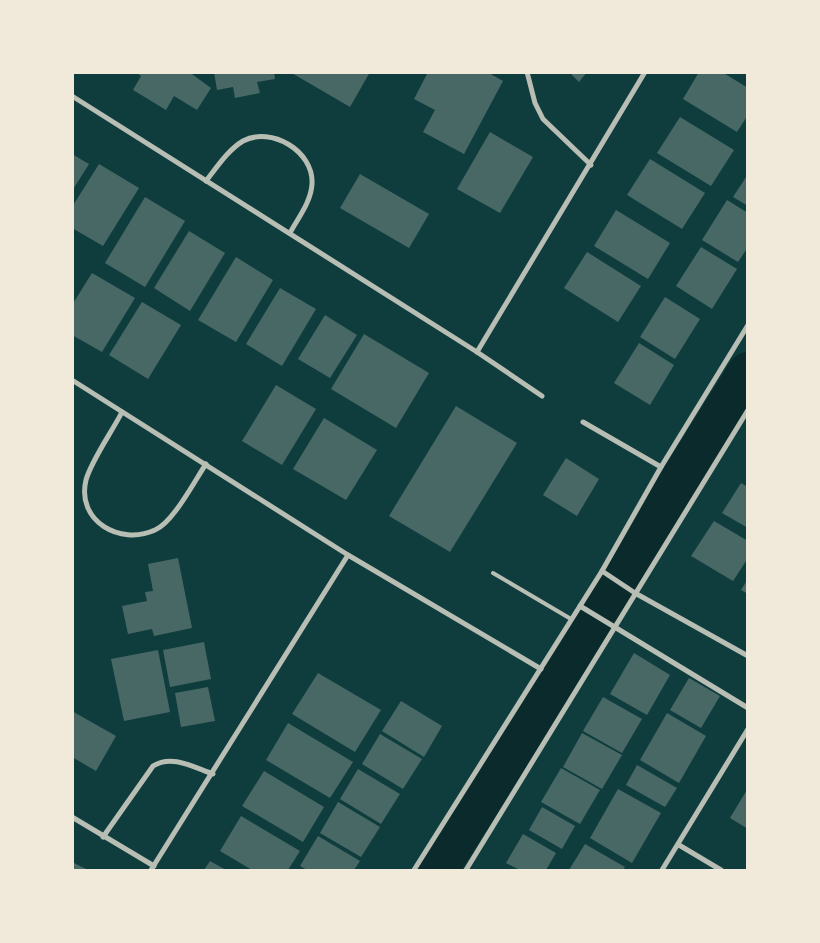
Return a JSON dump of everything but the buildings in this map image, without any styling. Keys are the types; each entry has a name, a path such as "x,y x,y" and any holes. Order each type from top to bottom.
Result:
{"street":[{"path":"527,72 535,103 543,120 591,165"},
{"path":"477,352 591,165 645,72"},
{"path":"72,96 477,352 542,396"},
{"path":"206,180 234,147 246,140 260,138 278,140 293,146 306,158 312,170 312,184 310,196 290,233"},
{"path":"414,870 602,571 661,467 748,325"},
{"path":"72,380 348,555 541,669"},
{"path":"466,870 613,624 635,593 748,410"},
{"path":"122,412 86,480 86,495 90,511 97,522 109,532 126,534 157,530 173,513 206,464"},
{"path":"582,422 661,467"},
{"path":"72,817 152,868 213,774 348,555"},
{"path":"602,571 635,593 748,656"},
{"path":"580,606 613,624 748,708"},
{"path":"662,870 748,729"},
{"path":"103,837 153,766 160,762 177,761 213,774"},
{"path":"679,845 721,870"}],"lane":[{"path":"493,573 572,619"}],"waterway":[{"path":"437,870 748,373"}]}
